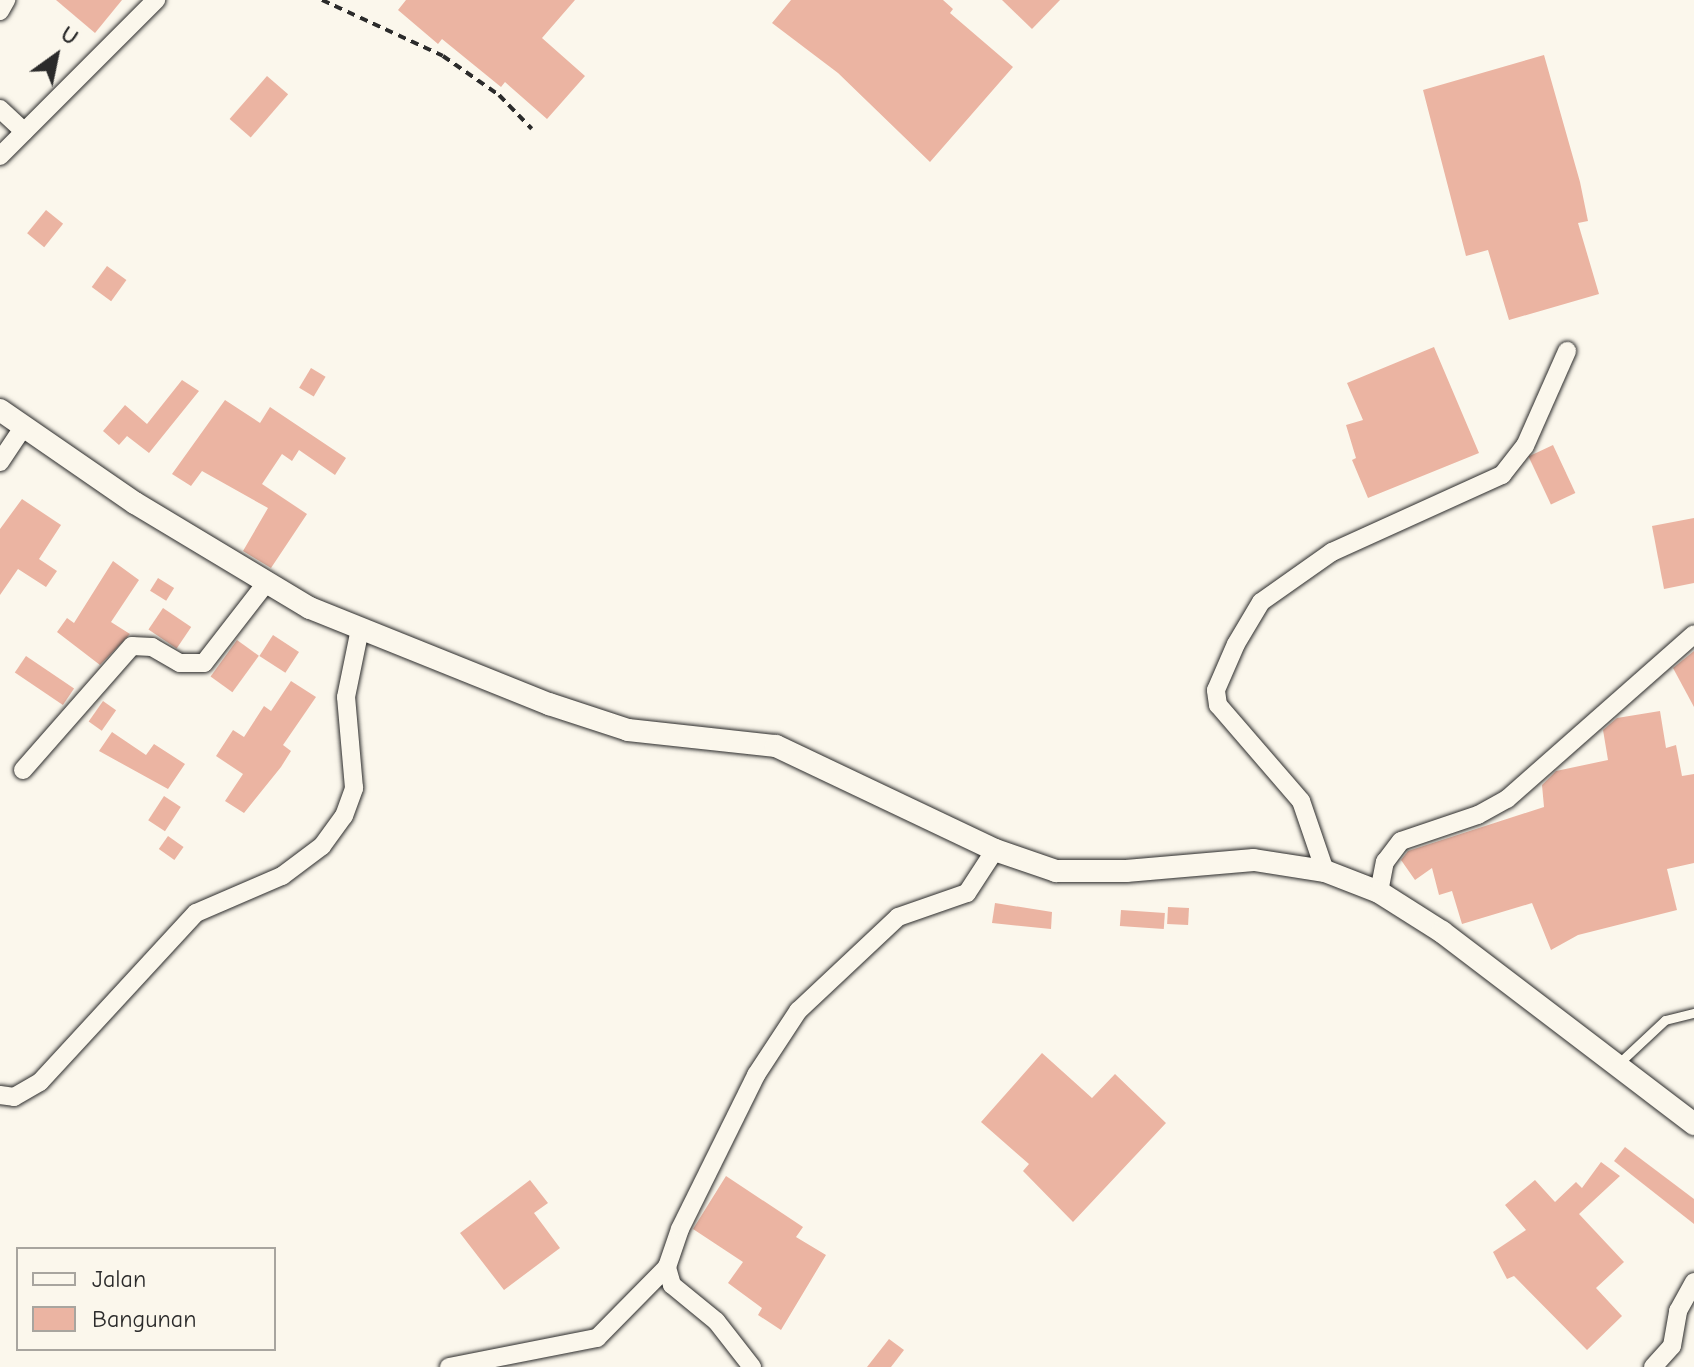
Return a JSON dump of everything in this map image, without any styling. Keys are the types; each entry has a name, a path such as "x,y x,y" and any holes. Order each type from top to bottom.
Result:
{"street":[{"path":"0,11 6,0"},
{"path":"0,156 156,0"},
{"path":"0,109 24,131"},
{"path":"1325,871 1301,801 1216,700 1236,644 1261,602 1332,552 1502,475 1525,446 1567,351"},
{"path":"0,410 266,583 360,629 628,730 776,746 995,850 1070,873 1232,859 1325,871 1379,892 1619,1063 1694,1124"},
{"path":"0,462 24,426"},
{"path":"23,770 132,646 152,647 180,663 204,663 266,583"},
{"path":"0,1095 14,1097 40,1082 196,913 282,876 322,846 344,816 354,788 346,697 360,629"},
{"path":"1379,892 1385,862 1401,841 1478,815 1507,799 1694,634"},
{"path":"449,1367 597,1338 667,1267 680,1229 756,1075 798,1011 898,917 967,893 995,850"},
{"path":"667,1267 672,1285 716,1321 752,1367"},
{"path":"1653,1367 1672,1346 1678,1311 1694,1282"}],"lane":[{"path":"1619,1063 1665,1020 1694,1013"}],"path":[{"path":"322,0 443,56 499,95 532,129"}],"building":[{"path":"56,0 122,0 95,33"},
{"path":"406,0 575,0 542,38 585,76 547,119 505,82 501,87 442,39 438,44 398,10"},
{"path":"791,0 943,0 953,9 950,13 1013,67 930,162 838,73 772,23"},
{"path":"1002,0 1060,0 1032,29"},
{"path":"1544,55 1580,182 1588,221 1578,223 1599,294 1509,320 1488,250 1466,256 1423,90"},
{"path":"267,76 288,94 251,137 230,119"},
{"path":"46,210 63,224 44,247 27,233"},
{"path":"107,266 126,280 111,301 92,287"},
{"path":"1434,347 1479,453 1368,498 1352,460 1356,458 1346,425 1363,420 1347,383"},
{"path":"311,368 326,377 314,396 299,388"},
{"path":"182,380 199,391 149,453 127,436 119,445 103,431 125,405 147,424"},
{"path":"225,400 260,423 270,407 346,458 335,475 299,450 292,461 282,454 262,484 307,514 271,568 243,551 268,508 202,471 191,486 172,474"},
{"path":"1553,445 1575,493 1551,504 1529,456"},
{"path":"22,499 61,525 39,559 57,571 46,587 18,569 0,595 0,529"},
{"path":"1694,518 1694,583 1664,589 1652,526"},
{"path":"113,561 139,580 111,622 130,634 100,665 57,632 67,618 74,623"},
{"path":"158,578 174,588 166,601 150,591"},
{"path":"163,608 191,627 177,649 148,630"},
{"path":"273,635 299,652 285,673 259,656"},
{"path":"237,640 259,656 232,692 211,676"},
{"path":"1694,651 1694,707 1673,668"},
{"path":"26,656 74,688 63,705 15,673"},
{"path":"291,681 316,697 283,745 291,751 244,813 225,801 243,774 216,756 233,730 244,737 264,706 271,711"},
{"path":"103,701 116,710 102,731 89,721"},
{"path":"1660,711 1666,748 1676,745 1682,776 1694,774 1694,863 1667,869 1677,910 1578,935 1551,950 1532,903 1462,924 1452,891 1439,895 1432,868 1415,880 1401,860 1408,851 1544,807 1542,785 1556,771 1608,760 1603,730 1617,718"},
{"path":"112,732 146,755 154,744 185,764 168,789 99,751"},
{"path":"164,796 181,807 165,831 148,820"},
{"path":"168,836 184,847 174,860 159,849"},
{"path":"995,903 1052,912 1051,929 992,923"},
{"path":"1168,907 1189,908 1188,925 1167,924"},
{"path":"1121,910 1165,913 1164,929 1120,926"},
{"path":"1042,1053 1092,1098 1115,1074 1166,1123 1073,1222 1023,1171 1029,1164 981,1122"},
{"path":"1625,1147 1694,1199 1694,1224 1614,1161"},
{"path":"1601,1162 1620,1176 1579,1214 1624,1262 1596,1288 1622,1316 1587,1350 1514,1276 1507,1279 1493,1252 1526,1230 1505,1205 1535,1180 1555,1202 1576,1182 1582,1188"},
{"path":"726,1176 803,1227 796,1237 826,1255 781,1330 758,1315 762,1308 728,1283 743,1262 693,1229"},
{"path":"530,1180 548,1203 534,1213 560,1248 504,1290 460,1233"},
{"path":"889,1339 904,1350 891,1367 867,1367"}]}
